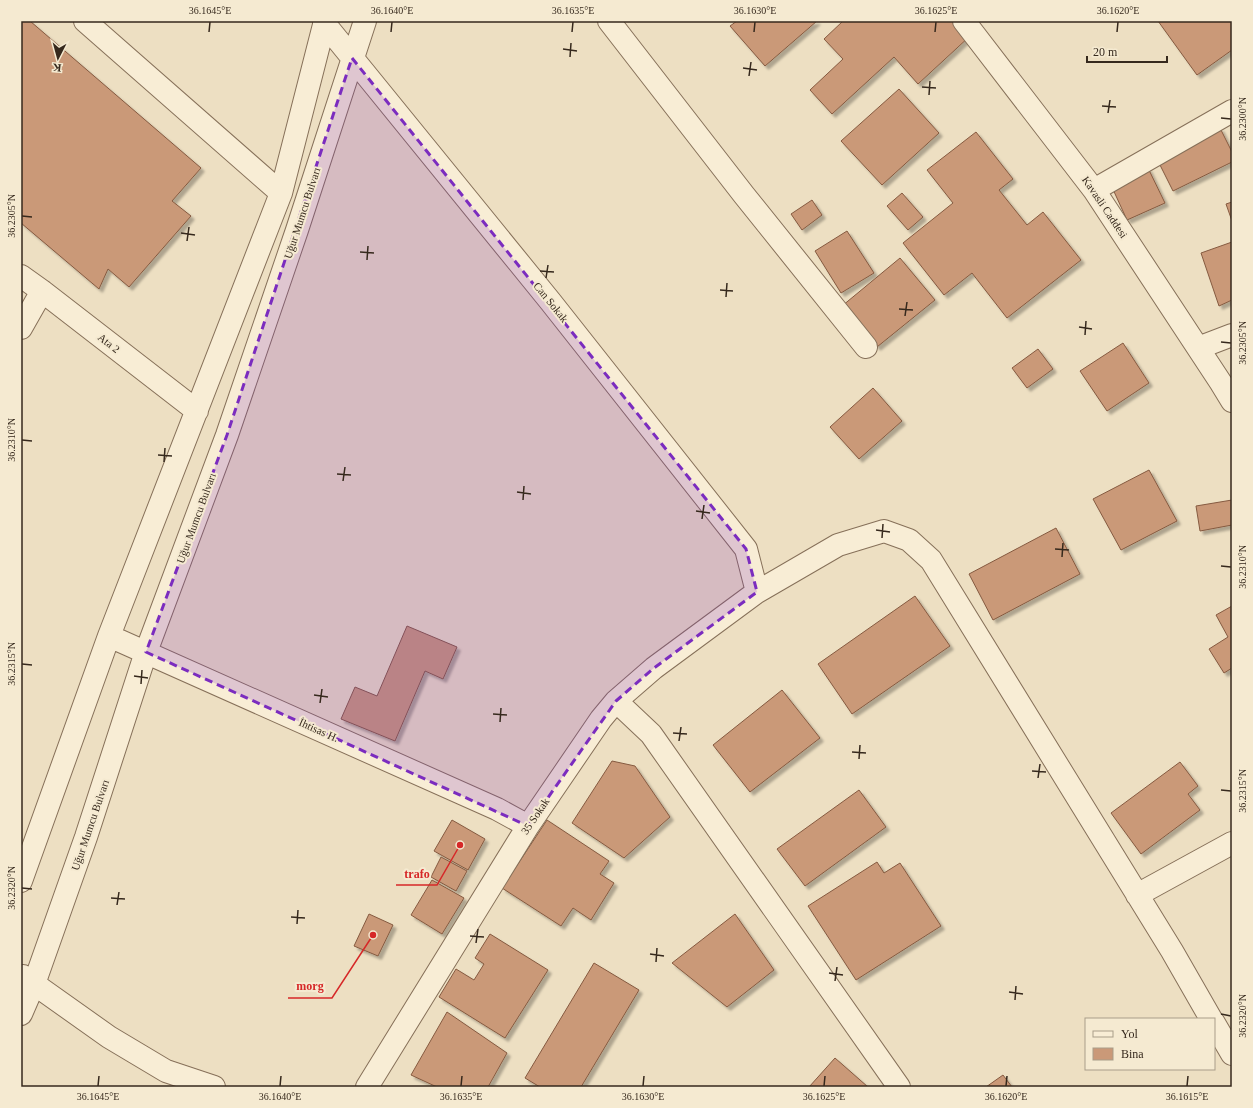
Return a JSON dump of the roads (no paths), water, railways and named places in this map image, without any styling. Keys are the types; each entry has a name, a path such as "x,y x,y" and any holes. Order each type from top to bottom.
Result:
{"street":[{"path":"85,21 281,193"},
{"name":"Uğur Mumcu Bulvarı","path":"21,1014 27,979 86,837 146,652 227,435 297,230 364,21"},
{"path":"609,21 744,195 866,347"},
{"path":"21,881 109,636 281,193 325,22"},
{"name":"Can Sokak","path":"325,22 352,58 550,301 746,549 757,592"},
{"name":"Kavasli Caddesi","path":"966,22 1094,190 1232,401"},
{"path":"1094,190 1232,111"},
{"name":"Ata 2","path":"21,276 196,411"},
{"path":"21,328 42,291"},
{"path":"1198,348 1232,335"},
{"name":"35 Sokak","path":"367,1087 528,826 601,719 616,701 654,668 757,592 838,545 884,530 909,540 931,560 1137,894 1210,1018"},
{"name":"İhtisas H.","path":"109,636 497,809 528,826"},
{"path":"616,701 651,734 899,1087"},
{"path":"1137,894 1232,843"},
{"path":"27,979 109,1037 166,1071 214,1087"},
{"path":"1215,1025 1232,1054"}],"place":[{"name":"trafo","path":"460,845"},
{"name":"morg","path":"373,935"}]}
